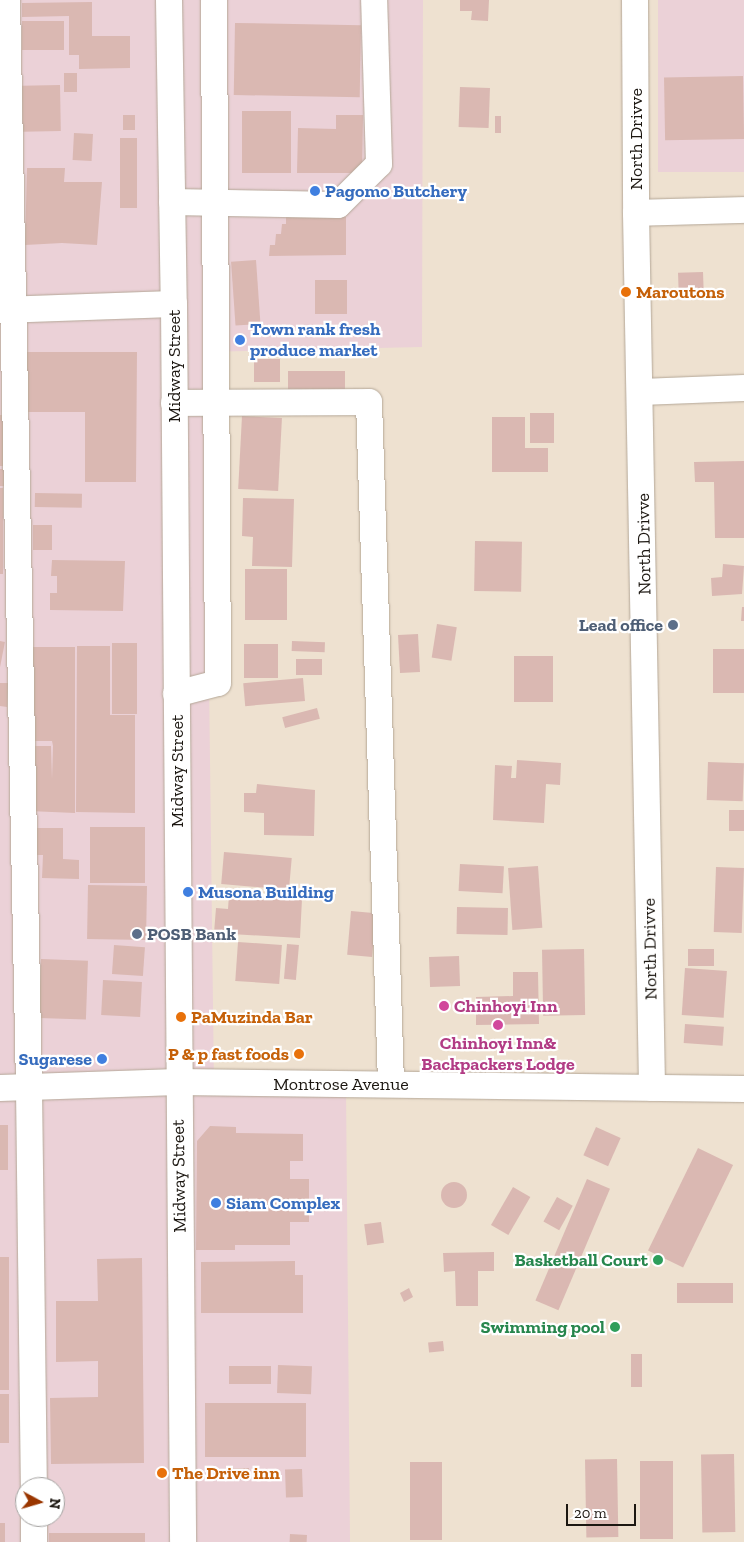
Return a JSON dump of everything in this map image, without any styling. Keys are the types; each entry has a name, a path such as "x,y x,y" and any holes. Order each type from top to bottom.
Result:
{"street":[{"path":"7,0 6,310 29,1088 34,1477"},
{"name":"Midway Street","path":"169,0 174,304 182,1542"},
{"path":"176,694 218,683 217,204 214,0"},
{"path":"172,202 338,205 379,164 374,0"},
{"name":"North Drivve","path":"635,0 636,214 641,392 652,1088"},
{"path":"636,214 744,210"},
{"path":"6,310 174,304"},
{"path":"641,392 744,388"},
{"path":"174,403 369,402 391,1084"},
{"name":"Montrose Avenue","path":"0,1088 178,1082 744,1089"},
{"path":"34,1527 34,1542"}],"shaded area":[{"path":"0,0 423,0 422,347 205,352 214,1087 346,1088 350,1542 0,1542"},
{"path":"658,0 744,0 744,172 658,172"}],"building":[{"path":"460,0 489,0 488,21 471,20 472,11 460,11"},
{"path":"92,2 92,36 130,36 130,68 79,69 79,55 69,55 69,16 22,17 22,3"},
{"path":"22,21 64,21 64,50 22,50"},
{"path":"235,23 361,25 360,97 234,95"},
{"path":"64,73 77,73 77,92 64,92"},
{"path":"743,76 744,139 665,140 664,77"},
{"path":"60,85 61,131 23,132 22,86"},
{"path":"460,87 490,88 489,128 459,127"},
{"path":"242,111 291,111 291,173 242,173"},
{"path":"123,115 135,115 135,130 123,130"},
{"path":"336,115 363,115 362,173 297,173 298,128 336,129"},
{"path":"495,116 501,116 501,133 495,133"},
{"path":"74,133 93,134 92,161 73,160"},
{"path":"120,138 137,138 137,208 120,208"},
{"path":"27,168 65,168 64,182 102,182 97,245 62,243 25,245"},
{"path":"286,217 346,217 346,255 269,256 270,245 275,245 276,234 281,234 282,224 286,224"},
{"path":"256,260 260,324 236,326 231,262"},
{"path":"703,272 704,298 679,299 678,273"},
{"path":"315,280 347,280 347,314 315,314"},
{"path":"23,352 137,352 136,482 85,482 85,412 22,412"},
{"path":"254,359 280,359 280,382 254,382"},
{"path":"288,371 345,371 345,394 288,394"},
{"path":"530,413 554,413 554,443 530,443"},
{"path":"0,415 5,415 4,466 0,466"},
{"path":"242,416 282,418 278,491 238,489"},
{"path":"492,417 525,417 525,448 548,448 548,472 492,472"},
{"path":"744,461 744,538 715,538 714,482 695,482 694,462"},
{"path":"0,469 4,469 4,486 0,486"},
{"path":"0,488 3,488 3,574 0,574"},
{"path":"35,493 82,494 82,508 35,507"},
{"path":"243,498 294,499 292,567 252,566 253,537 242,536"},
{"path":"33,525 52,525 52,550 33,550"},
{"path":"475,541 522,542 521,592 474,591"},
{"path":"52,560 125,561 123,611 50,610 50,593 57,593 57,576 51,576"},
{"path":"723,564 744,566 742,594 712,596 711,578 722,577"},
{"path":"245,569 287,569 287,620 245,620"},
{"path":"742,607 744,607 744,621 741,621"},
{"path":"437,624 457,627 451,661 432,658"},
{"path":"418,634 420,672 400,673 398,635"},
{"path":"0,641 5,642 0,667"},
{"path":"292,641 325,642 325,652 292,651"},
{"path":"112,643 137,643 137,714 112,714"},
{"path":"244,644 278,644 278,678 244,678"},
{"path":"77,646 110,646 110,715 135,715 135,813 76,812"},
{"path":"30,647 75,647 75,813 29,811 29,746 51,746 52,779 53,746 52,741 29,741"},
{"path":"713,649 744,649 744,693 713,693"},
{"path":"514,656 553,656 553,702 514,702"},
{"path":"296,659 322,659 322,675 296,675"},
{"path":"303,678 305,701 245,706 243,683"},
{"path":"0,683 8,683 7,707 0,706"},
{"path":"317,708 320,719 285,728 282,717"},
{"path":"517,760 561,763 560,785 546,784 544,823 493,820 495,765 512,766 511,778 516,778"},
{"path":"708,762 744,763 743,801 707,800"},
{"path":"257,784 315,790 314,836 264,835 264,813 244,812 244,793 256,793"},
{"path":"729,810 744,810 744,831 729,831"},
{"path":"90,827 145,827 145,883 90,883"},
{"path":"33,828 63,828 63,859 79,860 79,879 42,878 43,855 32,855"},
{"path":"224,852 292,858 289,890 221,884"},
{"path":"460,864 504,866 503,893 459,891"},
{"path":"538,866 542,928 512,930 508,868"},
{"path":"716,867 744,868 742,933 714,932"},
{"path":"88,885 147,886 146,940 87,939"},
{"path":"229,895 302,899 300,938 214,933 216,908 228,909"},
{"path":"457,907 508,908 508,935 457,934"},
{"path":"351,911 376,913 372,957 347,955"},
{"path":"238,942 282,945 279,984 235,981"},
{"path":"287,944 299,945 296,980 284,979"},
{"path":"114,945 145,947 143,976 112,974"},
{"path":"584,949 585,1015 543,1016 542,950"},
{"path":"688,949 714,949 714,966 688,966"},
{"path":"459,956 460,986 430,987 429,957"},
{"path":"41,959 88,961 86,1020 39,1018"},
{"path":"685,968 727,971 724,1018 682,1015"},
{"path":"513,972 538,972 539,1024 476,1025 476,997 513,996"},
{"path":"103,980 142,982 140,1017 101,1015"},
{"path":"685,1024 724,1027 723,1046 684,1043"},
{"path":"0,1125 8,1125 8,1170 0,1170"},
{"path":"210,1126 236,1127 236,1133 303,1134 303,1161 290,1161 290,1179 309,1179 309,1222 290,1222 290,1245 235,1245 235,1250 196,1250 197,1141"},
{"path":"596,1127 621,1138 608,1166 583,1155"},
{"path":"698,1148 733,1165 683,1268 648,1250"},
{"path":"587,1179 610,1189 558,1310 535,1301"},
{"path":"454,1182 463,1186 467,1195 463,1204 454,1208 445,1204 441,1195 445,1186"},
{"path":"513,1187 530,1197 508,1235 491,1225"},
{"path":"557,1197 573,1206 559,1230 543,1221"},
{"path":"381,1222 384,1243 367,1245 364,1224"},
{"path":"494,1252 494,1271 478,1271 478,1306 456,1306 455,1271 444,1272 443,1253"},
{"path":"0,1257 9,1257 9,1390 0,1390"},
{"path":"142,1258 144,1463 51,1464 50,1398 98,1397 98,1361 56,1362 56,1301 98,1301 97,1259"},
{"path":"295,1261 295,1275 303,1275 303,1313 201,1313 201,1262"},
{"path":"677,1283 733,1283 733,1303 677,1303"},
{"path":"409,1288 413,1297 404,1302 400,1293"},
{"path":"443,1341 444,1351 429,1353 428,1343"},
{"path":"631,1354 642,1354 642,1387 631,1387"},
{"path":"278,1365 312,1366 311,1394 277,1393"},
{"path":"229,1366 271,1366 271,1384 229,1384"},
{"path":"0,1394 9,1394 9,1443 0,1443"},
{"path":"205,1403 306,1403 306,1457 205,1457"},
{"path":"734,1454 735,1532 702,1533 701,1455"},
{"path":"617,1459 618,1537 586,1538 585,1460"},
{"path":"640,1461 673,1461 673,1539 640,1539"},
{"path":"410,1462 442,1462 442,1540 410,1540"},
{"path":"226,1468 249,1468 249,1480 226,1480"},
{"path":"302,1469 303,1497 286,1498 285,1470"},
{"path":"0,1523 5,1523 5,1542 0,1542"},
{"path":"49,1533 145,1533 145,1542 49,1542"},
{"path":"290,1534 307,1535 307,1542 290,1542"}],"place":[{"name":"Pagomo Butchery","path":"315,191"},
{"name":"Maroutons","path":"626,292"},
{"name":"Town rank fresh produce market","path":"240,340"},
{"name":"Lead office","path":"673,625"},
{"name":"Musona Building","path":"188,892"},
{"name":"POSB Bank","path":"137,934"},
{"name":"Chinhoyi Inn","path":"444,1006"},
{"name":"PaMuzinda Bar","path":"181,1017"},
{"name":"Chinhoyi Inn& Backpackers Lodge","path":"498,1025"},
{"name":"P & p fast foods","path":"299,1054"},
{"name":"Sugarese","path":"102,1059"},
{"name":"Siam Complex","path":"216,1203"},
{"name":"Basketball Court","path":"658,1260"},
{"name":"Swimming pool","path":"615,1327"},
{"name":"The Drive inn","path":"162,1473"}]}
